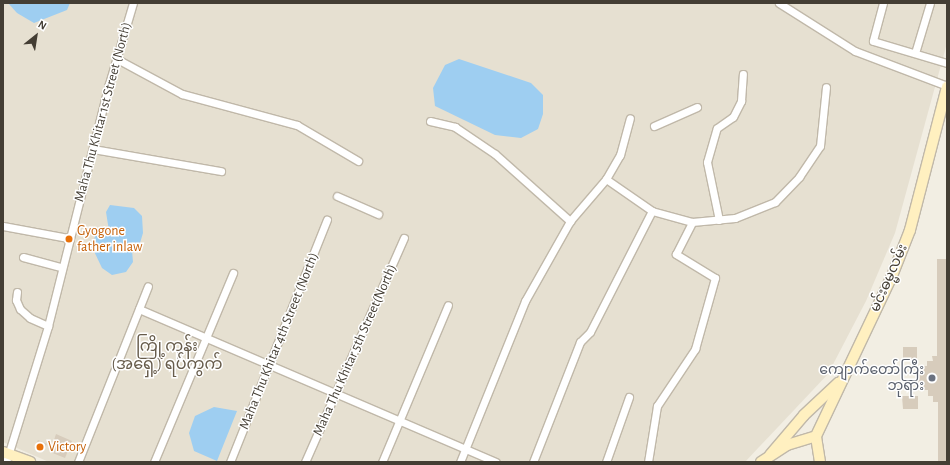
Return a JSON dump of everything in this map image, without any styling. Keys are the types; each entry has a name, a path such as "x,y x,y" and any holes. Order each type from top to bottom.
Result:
{"main road":[{"name":"မင်းဓမ္မလမ်း","path":"816,436 841,380 888,283 910,230 947,86"},
{"path":"770,455 804,415 841,380"},
{"path":"761,462 787,445 816,436 820,462"},
{"path":"5,455 30,462"}],"street":[{"name":"Maha Thu Khitar 1st Street (North)","path":"5,455 48,326 68,238 133,3"},
{"path":"779,3 855,51 947,86"},
{"path":"883,3 873,41 947,63"},
{"path":"915,53 930,4 921,3"},
{"path":"117,59 182,94 297,126 358,162"},
{"path":"719,220 707,162 717,128 734,117 741,101 743,74"},
{"path":"606,180 652,211 692,222 735,218 775,202 799,177 820,146 826,87"},
{"path":"654,126 697,107"},
{"path":"460,462 525,301 570,221 606,180 626,140 630,118"},
{"path":"430,121 455,128 495,154 570,221"},
{"path":"93,149 221,171"},
{"path":"337,196 378,214"},
{"path":"533,462 580,342 590,332 652,211"},
{"name":"Maha Thu Khitar 4th Street (North)","path":"230,462 327,220"},
{"path":"648,462 657,406 695,349 715,278 676,254 692,222"},
{"path":"3,226 68,238"},
{"name":"Maha Thu Khitar 5th Street(North)","path":"306,462 404,238"},
{"path":"23,257 61,267"},
{"path":"154,462 233,273"},
{"path":"78,462 148,286"},
{"path":"17,292 16,300 20,309 30,318 48,326"},
{"path":"382,462 448,305"},
{"path":"139,309 496,462"},
{"path":"606,462 629,397"}],"shaded area":[{"path":"3,3 947,3 947,43 895,233 866,301 828,374 745,462 49,462 3,442"}],"water":[{"path":"8,3 70,3 67,10 34,23 17,13"},
{"path":"459,59 531,83 543,95 543,114 538,129 521,138 495,135 435,106 433,88 445,65"},
{"path":"110,205 134,208 142,216 143,233 140,243 132,250 133,262 126,272 112,275 102,268 92,247 95,236 109,231 106,212"},
{"path":"214,407 237,411 217,461 194,451 189,433 195,416"}],"building":[{"path":"937,259 947,259 947,462 938,462 938,402 933,402 933,396 928,396 928,390 921,390 921,385 916,385 916,370 921,370 921,366 927,366 927,361 933,361 932,356 937,356"},
{"path":"903,347 917,347 917,360 903,360"},
{"path":"902,396 918,396 918,409 903,409"},
{"path":"56,434 72,441 65,458 50,452"},
{"path":"38,440 47,444 43,452 34,448"}],"place":[{"name":"Gyogone father inlaw","path":"69,239"},
{"name":"ကျောက်တော်ကြီး ဘုရား","path":"932,378"},
{"name":"Victory","path":"40,447"}],"district":[{"name":"ကြို့ကုန်း (အရှေ့) ရပ်ကွက်","path":"167,355"}]}
